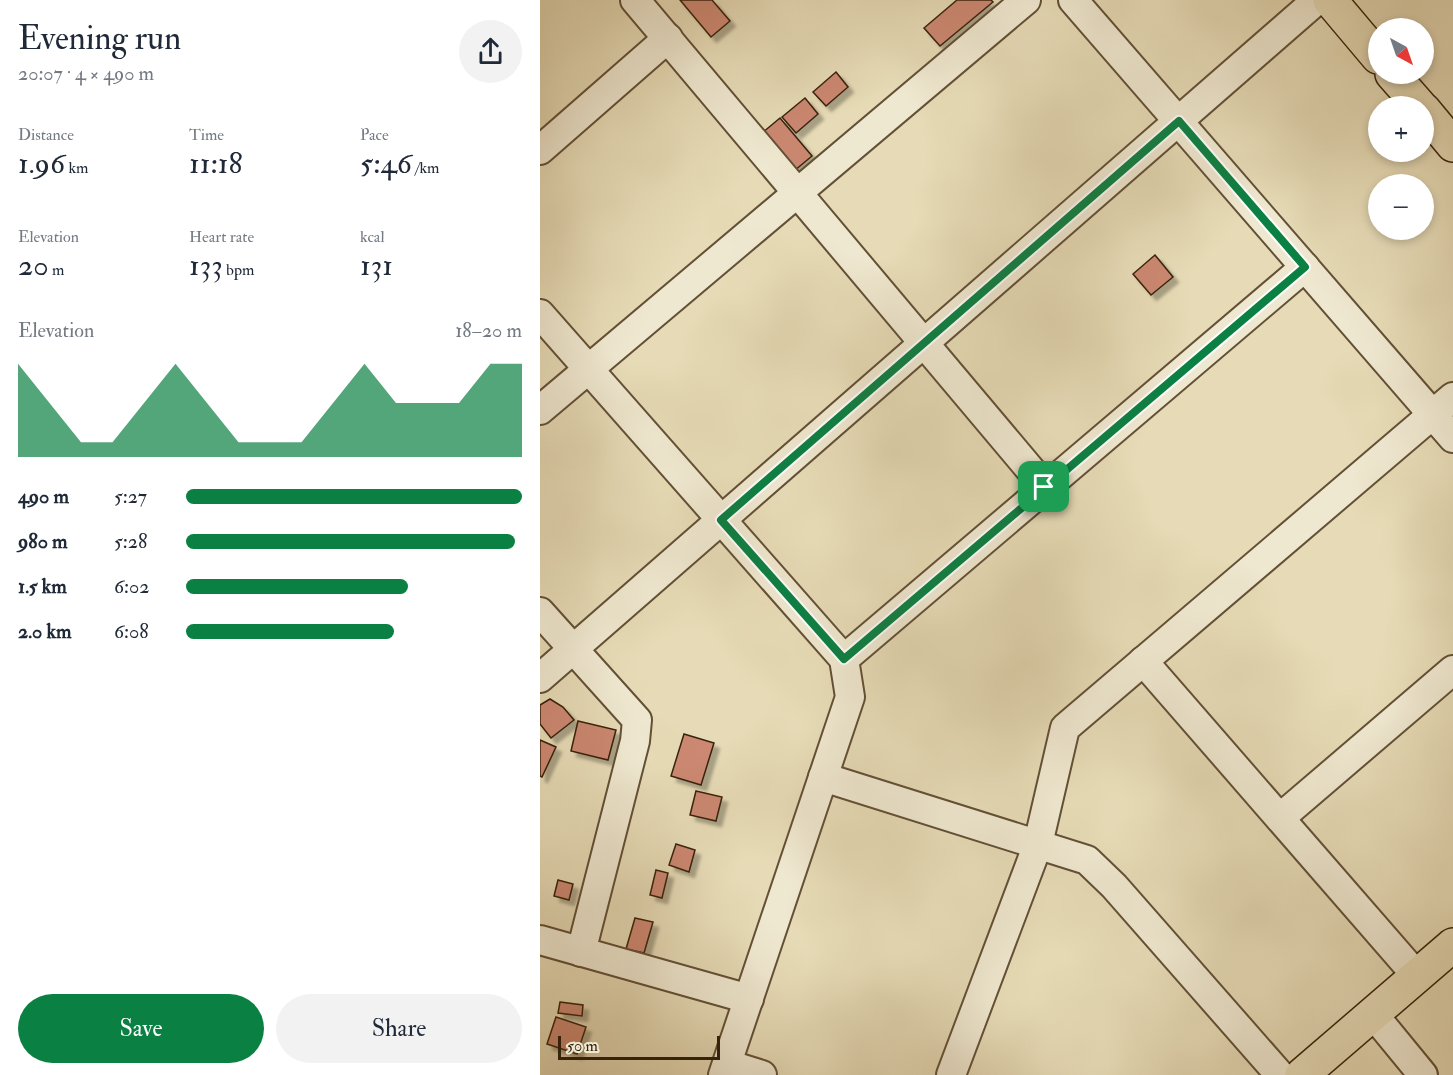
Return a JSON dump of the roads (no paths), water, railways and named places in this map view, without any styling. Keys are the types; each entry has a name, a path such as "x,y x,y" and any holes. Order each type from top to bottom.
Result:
{"main road":[{"path":"1330,0 1368,45"},
{"path":"1401,84 1411,96"},
{"path":"1434,121 1452,142"},
{"path":"1302,1075 1453,945"}],"street":[{"path":"635,0 1044,487"},
{"path":"540,410 1026,0"},
{"path":"1073,0 1305,267 1443,405 1453,438"},
{"path":"540,678 1317,0"},
{"path":"540,150 668,39"},
{"path":"844,659 1305,267"},
{"path":"540,314 844,659 850,697 725,1070 762,1075"},
{"path":"951,1075 1038,844 1065,728 1443,405"},
{"path":"540,612 637,720 636,741 581,952"},
{"path":"1143,662 1417,976"},
{"path":"1280,818 1453,670"},
{"path":"823,777 1087,860 1114,886 1280,1075"},
{"path":"540,940 749,999"},
{"path":"1372,1014 1423,1075"}]}
